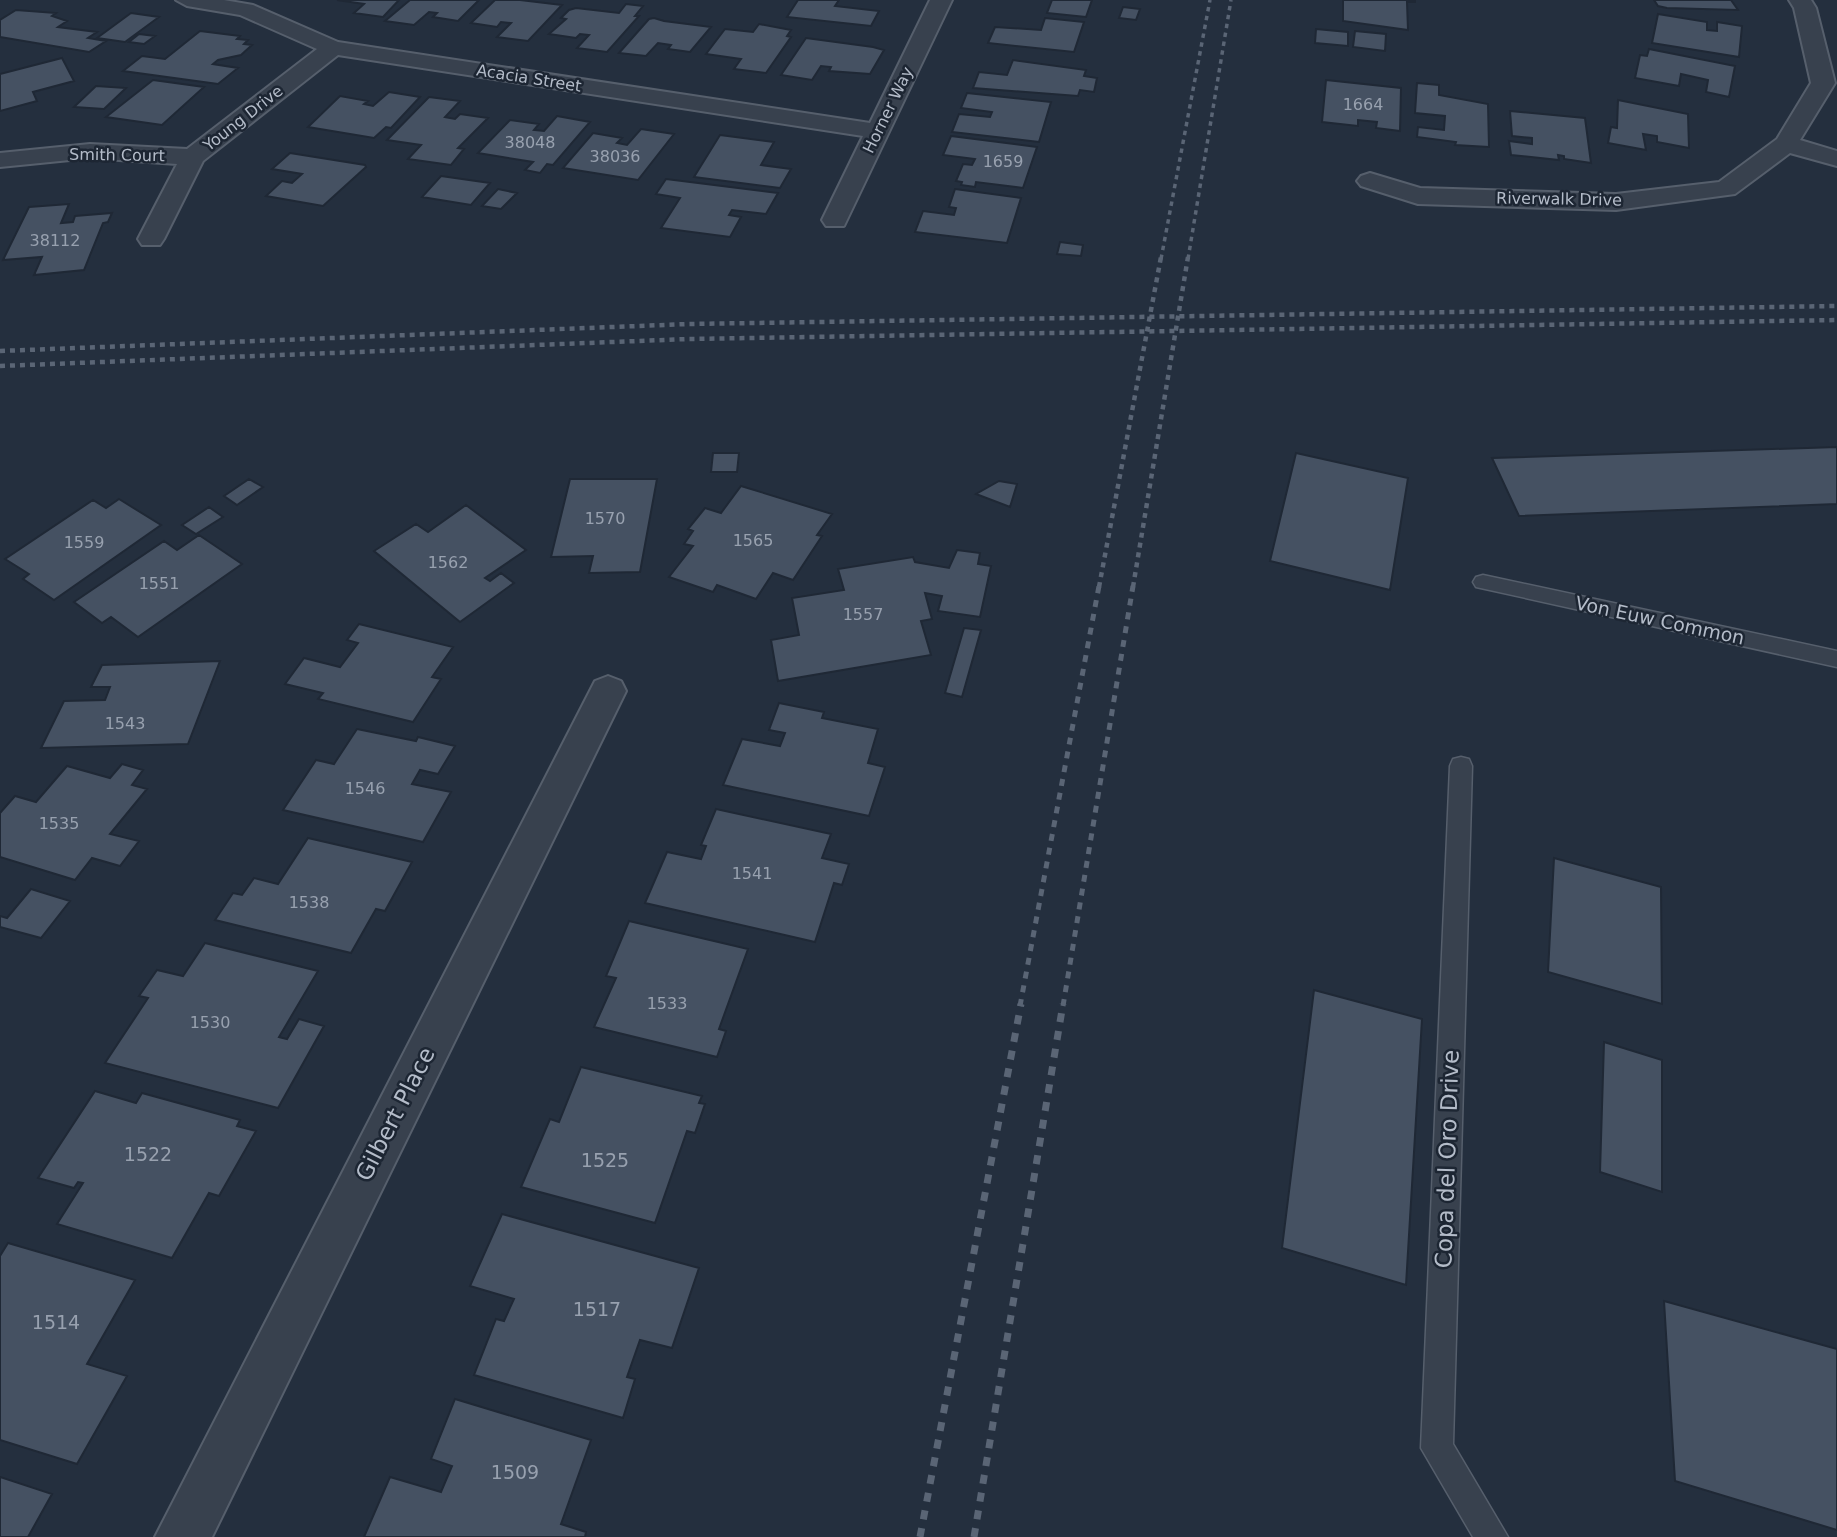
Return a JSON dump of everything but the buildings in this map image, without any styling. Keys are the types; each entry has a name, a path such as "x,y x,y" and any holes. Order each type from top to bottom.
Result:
{"street":[{"name":"Acacia Street","path":"187,0 245,10 333,48 878,131"},
{"name":"Horner Way","path":"835,220 941,0"},
{"name":"Riverwalk Drive","path":"1370,181 1418,197 1616,202 1726,189 1786,144 1823,83 1810,5"},
{"name":"Young Drive","path":"151,239 193,157 333,48"},
{"path":"1786,144 1837,159"},
{"name":"Smith Court","path":"0,160 90,151 193,157"},
{"name":"Gilbert Place","path":"183,1537 608,691"}],"lane":[{"name":"Von Euw Common","path":"1483,582 1837,659"},
{"name":"Copa del Oro Drive","path":"1461,766 1437,1448 1492,1537"}],"railway":[{"path":"1161,259 1210,0"},
{"path":"1188,259 1231,0"},
{"path":"1150,317 1161,257"},
{"path":"1178,316 1188,257"},
{"path":"1178,316 1837,306"},
{"path":"1150,317 1178,316"},
{"path":"1176,331 1178,316"},
{"path":"0,351 689,324 1150,317"},
{"path":"1147,331 1150,317"},
{"path":"1176,331 1837,320"},
{"path":"0,366 689,339 1147,331"},
{"path":"1099,587 1147,331"},
{"path":"1147,331 1176,331"},
{"path":"1133,587 1176,331"},
{"path":"1020,1006 1099,586"},
{"path":"1063,1006 1133,586"},
{"path":"920,1537 1021,1004"},
{"path":"974,1537 1063,1004"}]}
